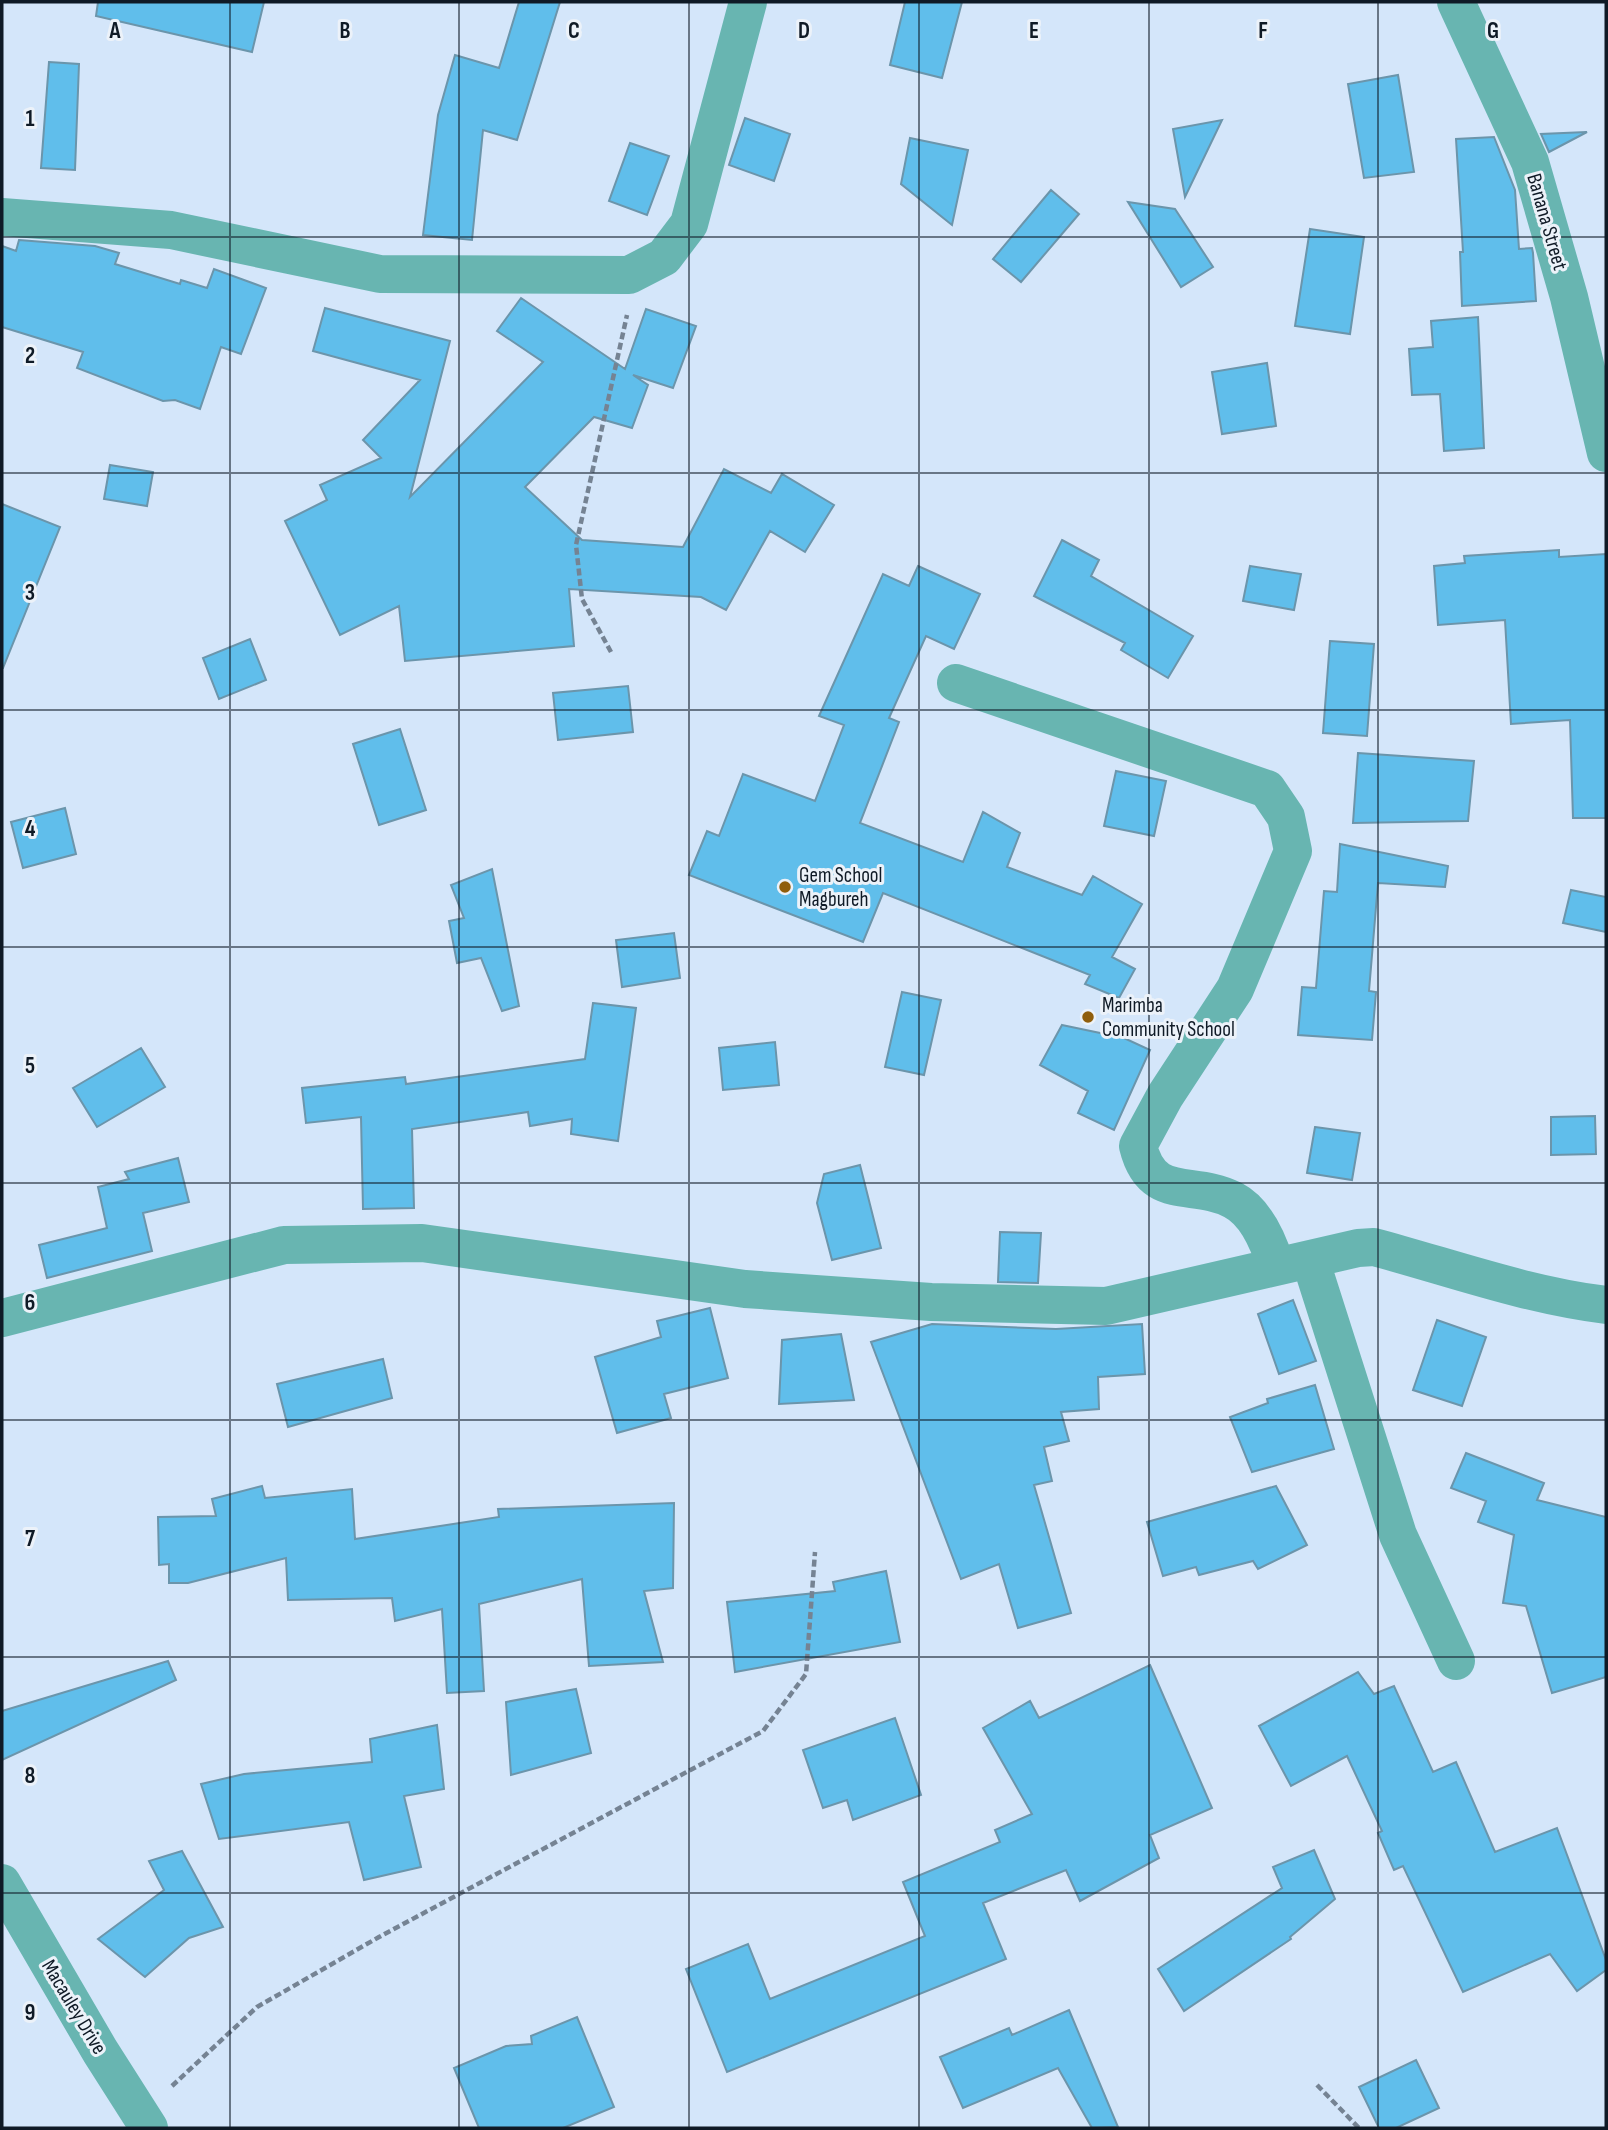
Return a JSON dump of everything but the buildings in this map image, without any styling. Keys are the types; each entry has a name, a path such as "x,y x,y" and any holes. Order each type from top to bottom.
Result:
{"street":[{"path":"2,217 172,230 380,274 629,275 664,257 689,224 748,2"},
{"name":"Banana Street","path":"1456,2 1530,162 1569,297 1606,453"},
{"path":"956,683 1267,789 1286,817 1293,851 1235,989 1165,1096 1138,1146 1143,1166 1153,1179 1234,1200 1293,1263 1398,1535 1456,1661"},
{"path":"2,1318 284,1245 354,1242 422,1243 745,1289 931,1302 1106,1307 1357,1248 1374,1247 1478,1279 1559,1299 1606,1306"},
{"name":"Macauley Drive","path":"2,1883 138,2124"}],"path":[{"path":"611,652 582,599 576,545 627,316 629,275"},
{"path":"138,2124 257,2007 379,1937 763,1731 806,1674 815,1552"},
{"path":"1317,2085 1359,2128"}],"place":[{"name":"Gem School Magbureh","path":"785,887"},
{"name":"Marimba Community School","path":"1088,1017"}]}
